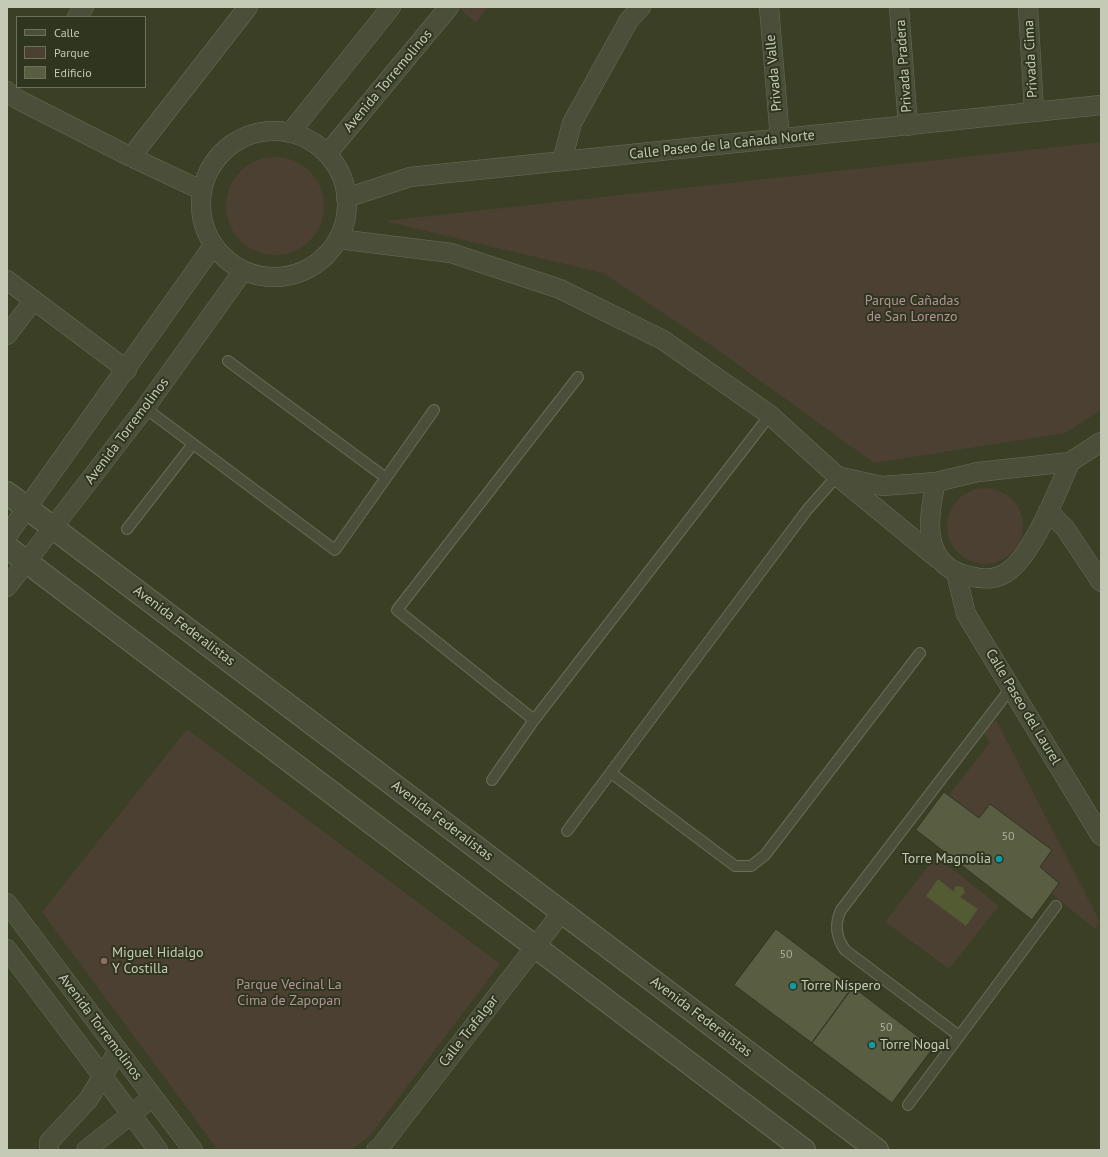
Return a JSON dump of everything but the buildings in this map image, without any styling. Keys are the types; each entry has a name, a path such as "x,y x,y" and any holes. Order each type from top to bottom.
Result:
{"street":[{"path":"78,16 84,7"},
{"path":"131,157 248,7"},
{"path":"290,133 391,7"},
{"name":"Avenida Torremolinos","path":"327,154 449,7"},
{"path":"562,161 572,123 630,20 641,7"},
{"name":"Privada Valle","path":"769,7 780,139"},
{"name":"Privada Pradera","path":"899,7 908,126"},
{"name":"Privada Cima","path":"1028,7 1034,111"},
{"path":"16,92 131,157 201,190"},
{"name":"Calle Paseo de la Cañada Norte","path":"346,198 410,177 908,126 1101,104"},
{"path":"261,132 290,133 310,141 327,154 340,174 346,198 346,219 338,240 321,261 297,274 270,278 243,271 226,260 213,246 202,219 201,190 212,163 233,142 261,132"},
{"path":"338,240 451,253 560,289 663,340 770,415 837,476 956,573 982,579 1002,575 1019,561 1036,536 1070,462"},
{"path":"7,536 127,370 213,246"},
{"name":"Avenida Torremolinos","path":"7,587 145,408 243,271"},
{"path":"7,280 127,370"},
{"path":"7,335 34,300"},
{"path":"837,476 882,486 936,482 978,472 1070,462 1101,442"},
{"path":"936,482 930,517 931,538 938,559"},
{"name":"Avenida Federalistas","path":"7,494 877,1150"},
{"path":"1048,511 1065,528 1101,582"},
{"path":"7,547 804,1150"},
{"name":"Calle Paseo del Laurel","path":"956,573 966,614 1101,836"},
{"name":"Avenida Torremolinos","path":"7,903 193,1150"},
{"name":"Calle Trafalgar","path":"376,1150 381,1146 562,912"},
{"name":"Avenida Torremolinos","path":"7,948 158,1150"},
{"path":"49,1150 49,1142 88,1100 118,1051"},
{"path":"86,1150 153,1097"}],"lane":[{"path":"228,361 386,478"},
{"path":"534,720 397,610 578,377"},
{"path":"145,408 335,550 434,410"},
{"path":"492,780 534,720 770,415"},
{"path":"127,530 193,444"},
{"path":"567,831 807,510 837,476"},
{"path":"611,773 735,866 751,866 765,855 920,653"},
{"path":"958,1035 845,950 839,941 836,924 841,910 1011,688"},
{"path":"908,1105 958,1035 1056,906"}],"green space":[{"path":"458,7 488,7 476,23"},
{"name":"Parque Cañadas de San Lorenzo","path":"1101,142 1101,410 1065,433 874,463 708,343 603,273 384,221"},
{"path":"275,157 294,161 310,171 320,187 324,206 320,225 310,241 294,251 275,255 256,251 240,241 230,225 226,206 230,187 240,171 256,161"},
{"path":"978,488 992,488 1006,494 1017,505 1023,519 1023,533 1020,541 1012,553 1006,558 992,564 978,564 964,558 953,547 947,533 947,519 953,505 964,494"},
{"path":"996,720 1100,922 1095,929 1051,893 1059,883 1040,867 1051,850 990,804 979,818 949,795 990,742 982,732"},
{"name":"Parque Vecinal La Cima de Zapopan","path":"187,729 500,964 369,1137 350,1150 218,1150 42,912"},
{"path":"936,856 999,906 949,969 885,922"}],"shaded area":[{"path":"938,879 953,891 956,886 963,887 965,893 960,897 978,909 966,926 926,896"}],"place":[{"name":"Torre Magnolia","path":"999,859"},
{"name":"Miguel Hidalgo Y Costilla","path":"104,961"},
{"name":"Torre Níspero","path":"793,986"},
{"name":"Torre Nogal","path":"872,1045"}]}
